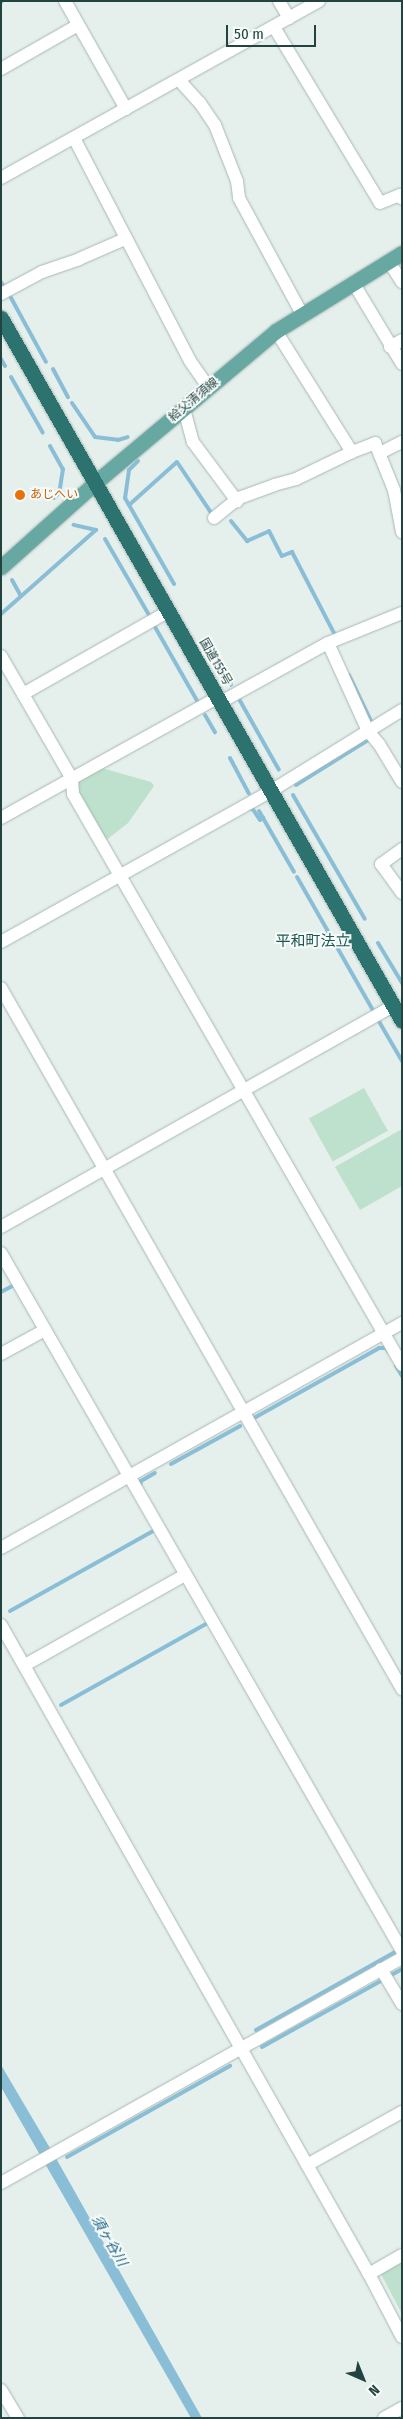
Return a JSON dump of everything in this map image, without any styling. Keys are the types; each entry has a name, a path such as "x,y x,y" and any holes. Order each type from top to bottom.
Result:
{"highway":[{"name":"国道155号","path":"1,318 402,1021"}],"main road":[{"name":"給父清須線","path":"1,567 96,482 276,331 395,257"}],"street":[{"path":"65,1 126,109"},
{"path":"279,1 289,18"},
{"path":"1,178 319,1"},
{"path":"1,69 78,25"},
{"path":"274,27 380,203 400,195 402,199"},
{"path":"179,80 200,103 215,125 237,181 239,198 302,314"},
{"path":"74,138 190,361 209,388"},
{"path":"1,294 42,272 80,260 125,239"},
{"path":"395,257 402,282"},
{"path":"354,284 390,347 402,364"},
{"path":"276,331 352,452"},
{"path":"390,347 402,340"},
{"path":"184,409 193,442 236,501"},
{"path":"380,453 402,442"},
{"path":"214,518 236,501 274,484 296,479 375,443 394,490 402,532"},
{"path":"23,694 169,611"},
{"path":"1,818 328,643 402,613"},
{"path":"328,643 368,731 379,744 402,782"},
{"path":"3,663 72,779 73,794 402,1365"},
{"path":"1,942 271,791 402,710"},
{"path":"402,849 382,864 402,893"},
{"path":"1,988 402,1689"},
{"path":"1,1227 393,1006"},
{"path":"1,1253 402,1951"},
{"path":"1,1548 402,1323"},
{"path":"1,1354 45,1330"},
{"path":"25,1665 185,1575"},
{"path":"1,1625 369,2274 402,2338"},
{"path":"1,2183 402,1958"},
{"path":"381,1969 402,2004"},
{"path":"307,2165 402,2112"},
{"path":"369,2274 402,2255"},
{"path":"1,2390 18,2418"},
{"path":"384,2418 402,2408"}],"green space":[{"path":"98,767 151,782 154,786 128,823 105,841 75,789 78,779"},
{"path":"364,1088 388,1131 333,1161 309,1119"},
{"path":"402,1129 402,1186 360,1210 335,1167"},
{"path":"402,2262 402,2314 381,2274"}],"water":[{"path":"1,2065 57,2160 202,2418 191,2418 1,2087"}],"waterway":[{"path":"1,282 4,287"},
{"path":"10,296 46,362"},
{"path":"1,359 5,366"},
{"path":"53,369 68,397"},
{"path":"11,377 43,433"},
{"path":"72,403 95,437 118,440 128,437"},
{"path":"50,446 63,469 59,493 54,498"},
{"path":"138,461 129,470 125,498 174,584"},
{"path":"129,505 177,462 212,514"},
{"path":"231,521 247,541 269,531 282,556 292,552 335,635"},
{"path":"1,614 96,530 74,525"},
{"path":"105,539 149,615"},
{"path":"12,580 21,596"},
{"path":"155,627 199,704"},
{"path":"221,665 231,685"},
{"path":"349,675 371,721"},
{"path":"239,699 279,770"},
{"path":"205,715 215,732"},
{"path":"296,785 368,740"},
{"path":"230,758 249,793"},
{"path":"293,795 365,919"},
{"path":"250,809 252,808 260,820 263,818 294,872"},
{"path":"259,811 263,818"},
{"path":"297,877 374,1012"},
{"path":"378,943 402,983"},
{"path":"377,1018 402,1061"},
{"path":"1,1292 14,1285"},
{"path":"254,1418 379,1348 386,1348 388,1351"},
{"path":"396,1366 402,1376"},
{"path":"171,1464 240,1426"},
{"path":"140,1486 141,1481 155,1473"},
{"path":"10,1611 153,1531"},
{"path":"61,1705 206,1624"},
{"path":"256,2030 397,1951"},
{"path":"393,1974 402,1969"},
{"path":"262,2047 384,1979"},
{"path":"67,2157 230,2066"}],"place":[{"name":"あじへい","path":"20,495"}],"district":[{"name":"平和町法立","path":"313,942"}],"water label":[{"name":"須ヶ谷川","path":"109,2241"}]}
